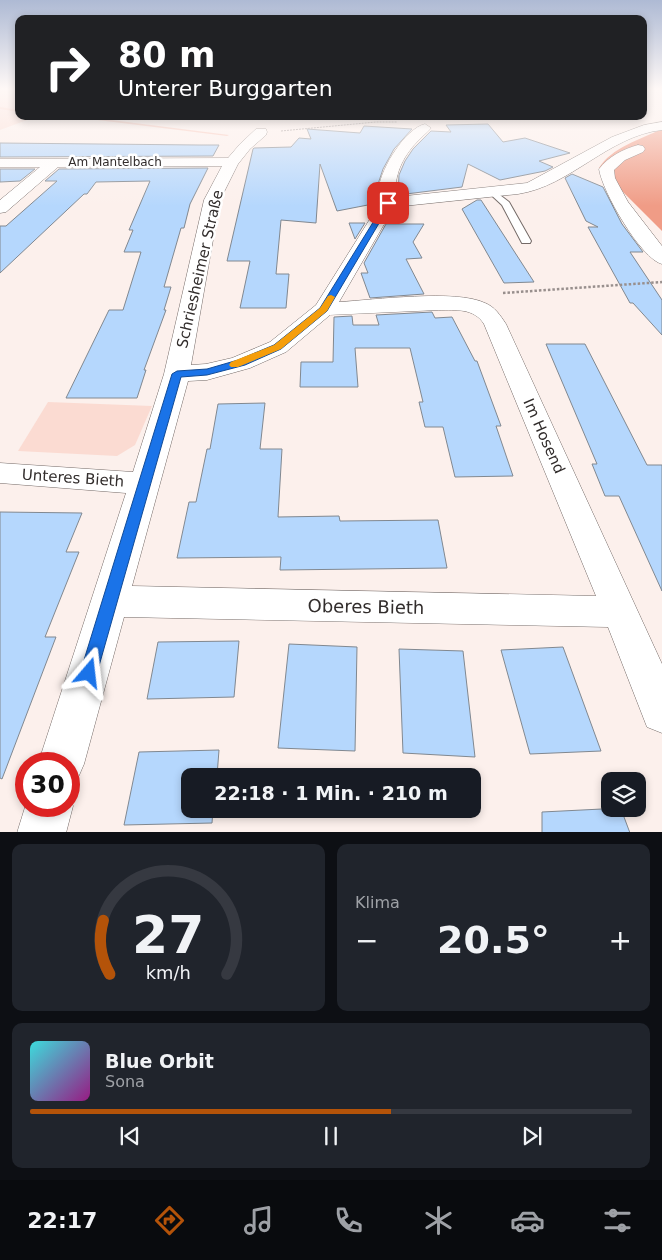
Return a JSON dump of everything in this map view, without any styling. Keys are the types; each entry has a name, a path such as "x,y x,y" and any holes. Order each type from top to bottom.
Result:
{"street":[{"path":"177,374 207,372 241,363 278,347 324,310 388,203 387,184 403,150 415,134 425,128"},
{"path":"388,203 492,192 539,184 572,164 644,128"},
{"name":"Schriesheimer Straße","path":"66,752 177,374 212,200 220,180 231,162 260,132"},
{"path":"654,143 612,162 606,169 606,177 610,188 639,230 662,258"},
{"path":"0,208 54,162"},
{"name":"Am Mantelbach","path":"0,163 231,162"},
{"name":"Im Hosend","path":"324,310 439,303 477,307 496,324 621,612 662,714"},
{"name":"Unteres Bieth","path":"0,472 145,484"},
{"name":"Oberes Bieth","path":"111,600 621,612"},
{"path":"41,832 46,817"}],"lane":[{"path":"492,192 506,204 526,241"}],"path":[{"path":"260,132 308,128"},
{"path":"494,294 662,282"}],"shaded area":[{"path":"662,129 662,231 599,168 604,161 619,150 636,140"},
{"path":"48,402 152,406 135,445 117,456 18,451"}],"building":[{"path":"363,128 412,129 394,149 383,169 377,187 378,203 337,211 320,164 316,223 281,220 276,274 289,274 286,308 240,308 250,261 227,261 253,149 291,147 299,138 311,139 307,129 360,133"},
{"path":"448,128 491,128 503,142 525,138 570,153 539,161 553,167 545,171 500,180 468,164 462,187 398,195 399,175 413,149 431,131 451,132"},
{"path":"0,143 219,145 213,156 0,157"},
{"path":"208,168 190,204 184,228 181,228 164,287 171,287 164,310 166,310 144,370 146,370 137,398 66,398 109,310 123,310 141,252 124,252 133,230 129,230 150,181 96,182 87,194 84,194 0,273 0,226 6,226 57,181 45,181 59,169"},
{"path":"0,169 35,169 20,181 0,182"},
{"path":"572,174 603,187 622,224 643,252 630,252 662,300 662,335 633,303 630,303 588,227 598,227 586,221 565,178"},
{"path":"477,200 481,200 534,282 504,283 462,209"},
{"path":"349,223 365,223 355,239"},
{"path":"386,224 424,224 413,242 422,258 406,259 424,294 370,298 361,273 368,273 364,263"},
{"path":"432,312 435,318 452,317 475,361 477,361 501,426 496,426 513,476 455,477 443,427 425,427 419,402 423,402 410,348 355,348 358,387 300,387 301,362 333,362 334,317 352,316 353,325 379,325 376,315"},
{"path":"546,344 585,344 647,465 662,465 662,591 619,496 605,496 592,464 597,464"},
{"path":"265,403 260,449 282,449 278,517 339,516 340,521 438,520 447,568 280,570 281,557 177,558 189,502 196,502 207,449 210,449 218,404"},
{"path":"0,512 82,513 66,552 79,552 45,637 56,637 2,779 0,778"},
{"path":"239,641 234,697 147,699 158,642"},
{"path":"289,644 357,647 355,751 278,748"},
{"path":"563,647 601,751 530,754 501,650"},
{"path":"399,649 463,651 475,757 403,753"},
{"path":"219,750 218,768 181,768 181,818 212,818 212,823 124,825 139,752"},
{"path":"601,809 601,817 624,817 630,832 542,832 542,812"}],"waterway":[{"path":"167,128 227,135"}],"slow traffic":[{"path":"234,365 278,347 324,310 331,297"}],"route":[{"path":"89,673 177,374 207,372 241,363 278,347 324,310 388,203"}]}
